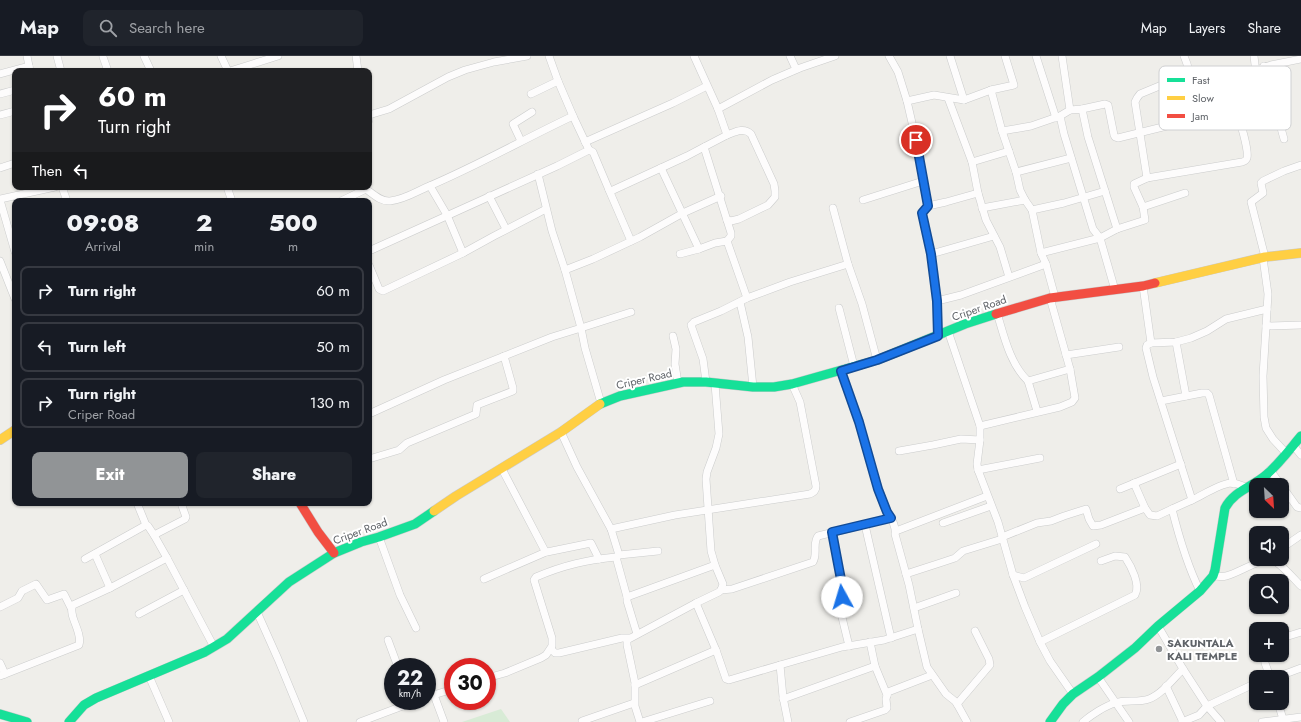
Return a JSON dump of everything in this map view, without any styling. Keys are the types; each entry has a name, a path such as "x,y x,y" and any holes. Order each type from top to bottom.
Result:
{"main road":[{"name":"Criper Road","path":"69,722 84,705 96,698 214,647 227,639 289,582 334,553 361,542 379,538 415,524 456,496 562,432 602,403 620,396 683,382 753,387 774,387 792,384 877,360 965,324 997,313 1052,298 1143,286 1264,258 1301,253"},
{"path":"0,440 12,432"},
{"path":"1050,722 1063,704 1073,694 1098,677 1135,648 1158,626 1200,591 1213,576 1225,508 1228,501 1246,487 1260,479 1301,436"},
{"path":"302,506 318,532 334,553"},
{"path":"0,714 27,722"}],"street":[{"path":"27,56 29,68"},
{"path":"57,56 60,68"},
{"path":"144,56 150,68"},
{"path":"221,56 227,68"},
{"path":"239,68 278,56"},
{"path":"356,56 358,68"},
{"path":"372,114 389,109 448,77 465,70 494,62 527,56"},
{"path":"549,56 584,142 588,150 593,152 631,241"},
{"path":"694,56 718,109 727,135"},
{"path":"790,56 796,69"},
{"path":"718,109 796,69 835,56"},
{"path":"889,56 898,72 907,101 928,206"},
{"path":"950,56 964,100"},
{"path":"907,101 934,95 964,100 991,90 1014,85 1005,56"},
{"path":"1036,56 1058,117 1093,229 1100,238 1116,290"},
{"path":"1062,56 1070,110"},
{"path":"1184,56 1188,66"},
{"path":"1254,56 1255,66"},
{"path":"103,57 107,68"},
{"path":"1264,66 1301,59"},
{"path":"0,74 12,72"},
{"path":"531,94 558,81"},
{"path":"584,142 707,86"},
{"path":"1147,178 1135,102 1137,98 1147,91 1159,86"},
{"path":"980,426 1017,418 1037,411 1068,405 1074,400 1075,392 1052,298 1046,264 1041,253 1032,210 1020,190 991,90"},
{"path":"0,94 12,91"},
{"path":"948,98 972,162 978,192 986,220 1000,247 1009,277"},
{"path":"1002,132 1031,126 1058,117 1070,110 1105,104 1108,105 1114,135 1116,138 1159,127"},
{"path":"1082,109 1088,137 1117,229"},
{"path":"0,114 12,112"},
{"path":"521,141 513,124 532,112"},
{"path":"368,190 378,198 389,201 398,199 430,186 573,116"},
{"path":"609,190 610,191 661,168 727,135 744,130 748,131 751,134 774,184 776,194 773,201 768,205 739,219 728,220"},
{"path":"1041,253 1100,238 1117,229 1145,220 1143,207 1134,184 1147,178 1245,161 1247,157 1241,130"},
{"path":"1281,130 1284,140"},
{"path":"704,147 728,220 731,234 727,241 744,300 753,387"},
{"path":"372,250 588,150"},
{"path":"972,162 1009,151"},
{"path":"1016,172 1071,158"},
{"path":"0,168 12,164"},
{"path":"1286,453 1273,439 1266,428 1264,417 1264,376 1268,294 1264,258 1251,202 1263,193 1261,183 1263,181 1301,165"},
{"path":"661,168 699,249"},
{"path":"538,174 546,209 565,270 585,348 602,403"},
{"path":"863,200 923,181"},
{"path":"430,186 447,215 463,253"},
{"path":"0,190 0,198 12,241"},
{"path":"0,198 40,190"},
{"path":"348,198 362,190"},
{"path":"1032,210 1084,198 1105,191"},
{"path":"938,336 937,301 931,254 922,213 928,206 978,192"},
{"path":"1143,207 1185,193"},
{"path":"489,196 506,229"},
{"path":"565,270 631,241 683,213 720,196"},
{"path":"982,208 1025,200"},
{"path":"833,208 877,360"},
{"path":"372,272 379,289 384,291 463,253 546,209"},
{"path":"931,254 994,236"},
{"path":"680,254 715,243 727,241"},
{"path":"0,261 12,291"},
{"path":"721,590 723,584 711,551 706,479 719,434 711,383 691,325 694,322 744,300 790,282 848,264"},
{"path":"937,301 960,295 1046,264"},
{"path":"1143,286 1151,343"},
{"path":"839,308 854,366"},
{"path":"1192,500 1146,352 1147,345 1151,343 1176,342 1191,338 1207,331 1226,319 1267,309"},
{"path":"372,413 444,380 552,336 631,312"},
{"path":"997,313 1011,354 1020,372 1028,381 1037,411"},
{"path":"1266,326 1301,325"},
{"path":"948,331 971,395 980,426 977,464 978,470 998,522 1013,575 1040,642 1050,661 1073,694"},
{"path":"673,336 676,349 675,364 678,383"},
{"path":"1176,342 1186,396"},
{"path":"1066,355 1119,347"},
{"path":"372,458 399,450 406,442 476,414 476,406 513,391 504,356"},
{"path":"1028,381 1070,369"},
{"path":"841,371 859,422 878,489 896,531 895,534 906,574 927,667 946,694 957,704 967,722"},
{"path":"611,529 663,517 814,493 816,490 800,402 792,384"},
{"path":"1161,402 1202,393 1209,396 1234,484"},
{"path":"562,432 577,467 611,529 628,597 627,601 637,634"},
{"path":"900,451 961,439 980,440"},
{"path":"1293,445 1301,455"},
{"path":"978,470 1040,458"},
{"path":"1120,489 1180,464"},
{"path":"502,468 544,551 546,552"},
{"path":"1270,470 1276,478"},
{"path":"1134,483 1145,508 1150,515 1153,516 1229,483 1246,487"},
{"path":"896,531 987,496"},
{"path":"1289,496 1297,507 1301,508"},
{"path":"138,506 146,525 154,535 167,558 214,647"},
{"path":"154,535 185,519 186,517 182,506"},
{"path":"943,523 991,506"},
{"path":"906,574 955,558 963,551 1002,538 1038,523 1051,521 1086,509 1093,526 1145,508"},
{"path":"1172,509 1176,528 1192,575 1200,591"},
{"path":"551,649 555,653 559,654 629,638 721,590 732,589 813,562 816,557 816,538 818,536 891,518"},
{"path":"85,559 146,525"},
{"path":"865,525 891,638"},
{"path":"832,532 843,592 840,609 849,646"},
{"path":"1289,543 1301,535"},
{"path":"379,538 400,595 416,628"},
{"path":"484,578 546,552 591,543 599,558"},
{"path":"1013,575 1024,578 1096,544"},
{"path":"496,676 540,658 551,649 552,638 535,578 536,577 559,567 599,558 658,551"},
{"path":"95,554 110,588"},
{"path":"1040,642 1135,595 1137,592 1136,583 1125,557 1115,556 1101,561"},
{"path":"71,608 73,605 110,588 167,558"},
{"path":"628,597 715,565"},
{"path":"1213,576 1225,576 1252,566"},
{"path":"1280,566 1301,586"},
{"path":"0,607 18,598 22,591 36,584 47,600 64,594 71,608 80,638 79,645 3,675 0,663"},
{"path":"139,614 184,590"},
{"path":"914,608 956,593"},
{"path":"696,603 716,650 725,678 728,680 849,646 891,638 918,629"},
{"path":"257,612 304,722"},
{"path":"1158,626 1207,706 1221,722"},
{"path":"957,704 990,665 989,659 976,631"},
{"path":"1289,636 1301,632"},
{"path":"629,638 627,640 627,645 635,684 634,703 641,722 710,701"},
{"path":"388,640 395,658"},
{"path":"850,722 887,708 886,695 875,666 870,642"},
{"path":"635,684 716,650"},
{"path":"780,665 783,699 788,722"},
{"path":"783,699 875,666"},
{"path":"1289,672 1301,668"},
{"path":"1083,722 1115,703 1145,700 1154,696 1183,669"},
{"path":"149,676 168,722"},
{"path":"886,695 892,690 932,676"},
{"path":"1098,677 1129,722"},
{"path":"1166,686 1183,722 1199,715 1207,706 1249,686"},
{"path":"582,721 634,703"},
{"path":"436,707 444,722"},
{"path":"360,722 391,710"},
{"path":"1280,710 1283,719"},
{"path":"1262,722 1283,719 1300,719"}],"green space":[{"path":"501,709 510,722 462,722"}],"traffic: fast":[{"path":"600,404 620,396 683,382 706,382 753,387 774,387 792,384 877,360 965,324 996,314"},
{"path":"1050,722 1063,704 1073,694 1098,677 1135,648 1158,626 1200,591 1213,576 1215,570 1225,508 1233,497 1271,471 1301,436"},
{"path":"69,722 84,705 96,698 205,652 227,639 289,582 334,553 361,542 415,524 434,511"},
{"path":"0,714 27,722"}],"traffic: slow":[{"path":"1155,283 1265,257 1301,253"},
{"path":"434,511 561,432 600,404"},
{"path":"0,440 12,432"}],"traffic: jam":[{"path":"996,314 1050,298 1143,286 1155,283"},
{"path":"302,506 318,532 334,553"}],"place":[{"name":"SAKUNTALA KALI TEMPLE","path":"1159,649"}],"route":[{"path":"842,597 842,585 832,532 891,518 878,489 859,422 841,371 877,360 938,336 937,301 931,254 922,213 928,206 916,140"}]}
